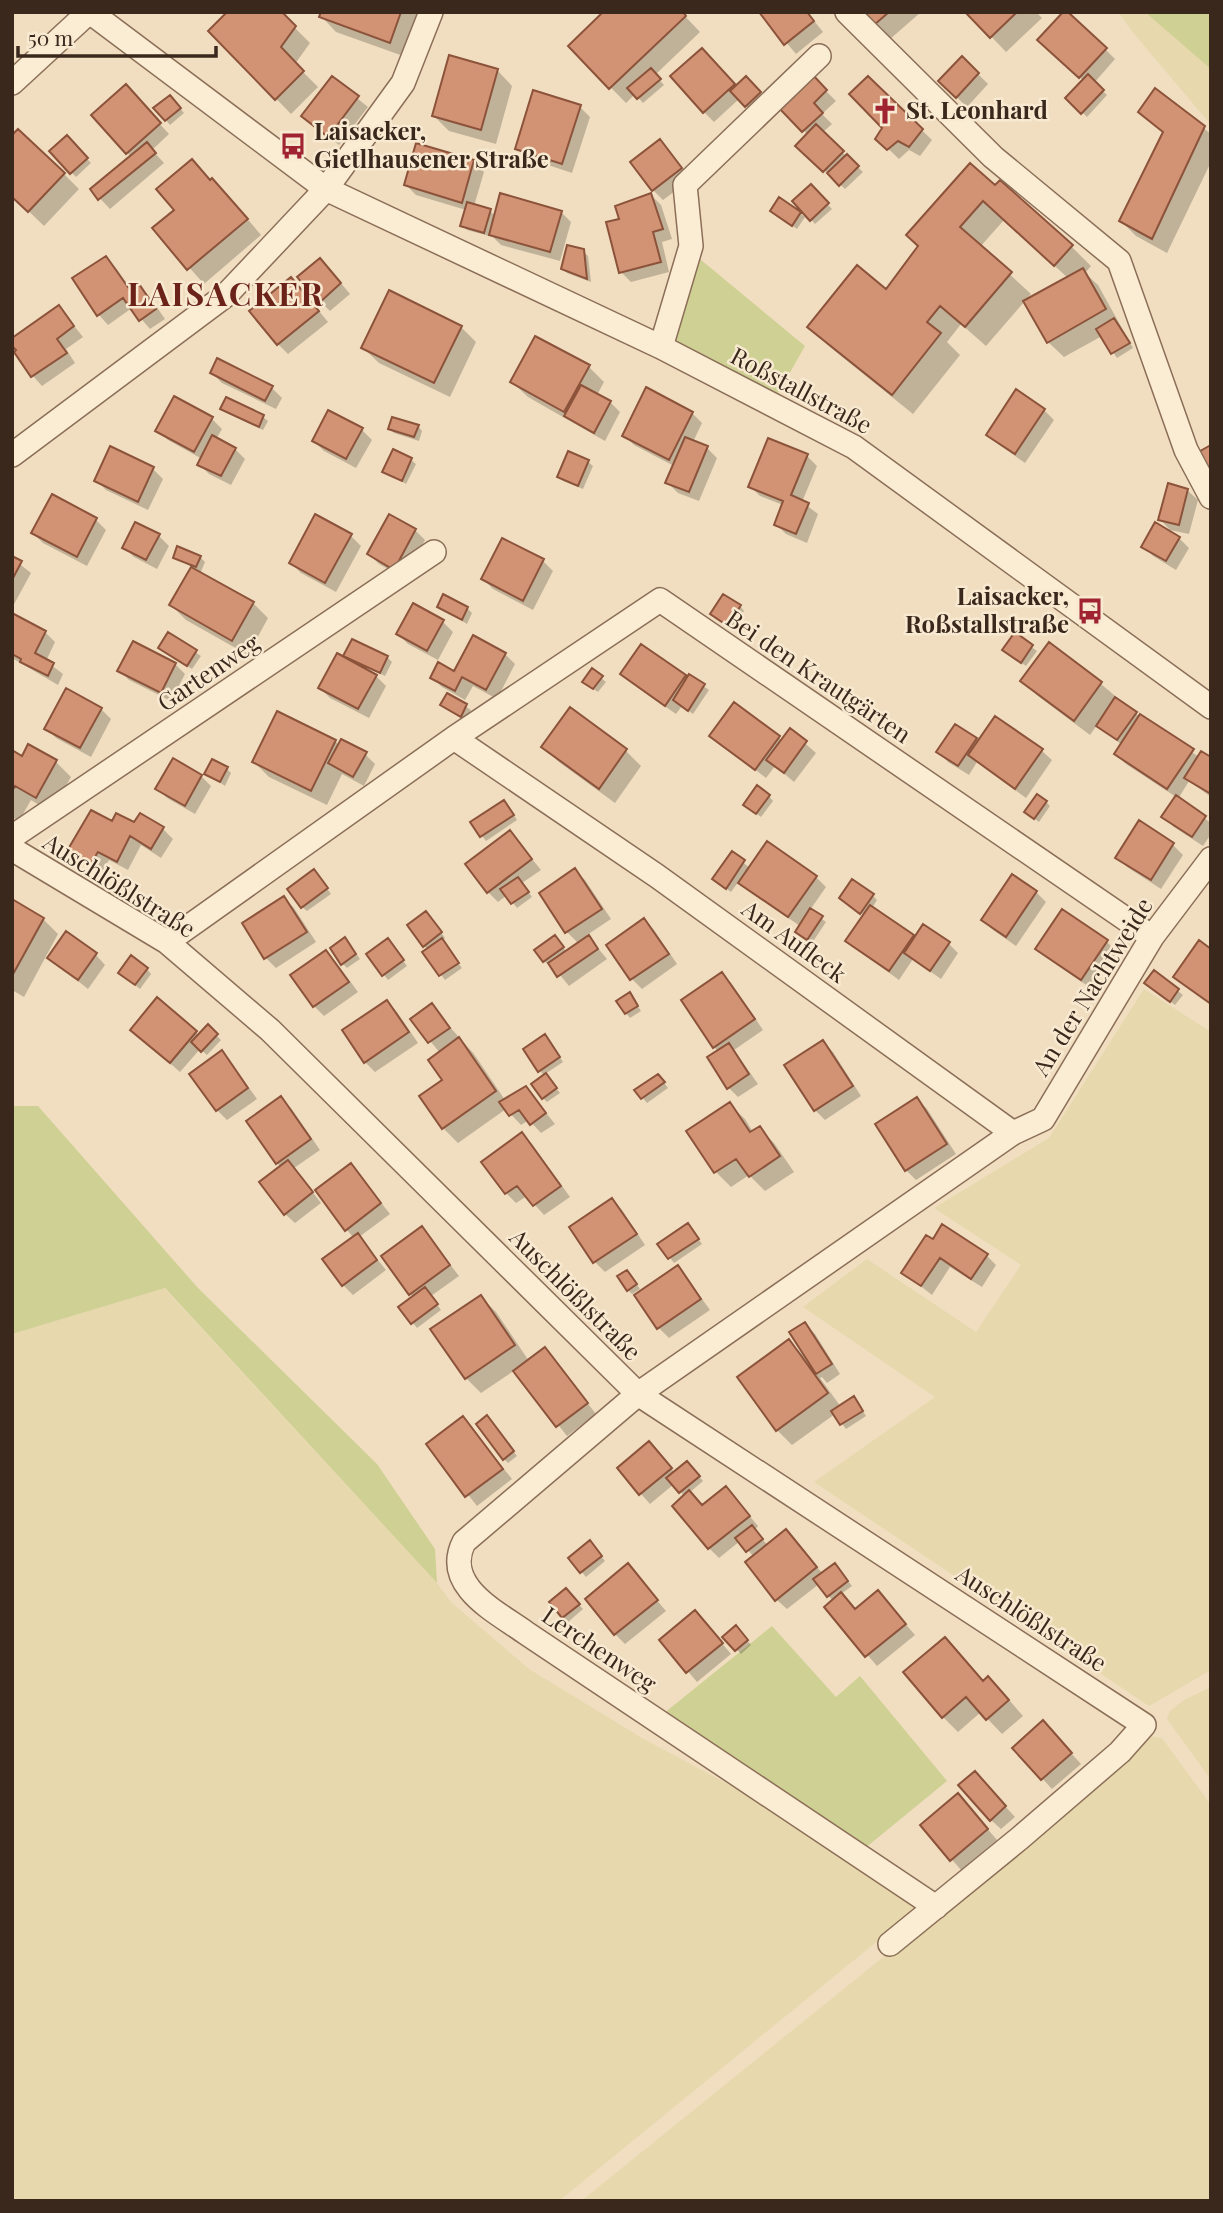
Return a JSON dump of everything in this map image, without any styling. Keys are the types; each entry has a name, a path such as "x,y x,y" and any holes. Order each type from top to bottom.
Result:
{"street":[{"path":"12,83 89,12"},
{"name":"Roßstallstraße","path":"89,12 326,190 662,347 854,447 1211,706"},
{"path":"12,455 226,295 326,190 403,83 431,12"},
{"path":"847,12 993,157 1119,261 1186,450 1211,496"},
{"path":"662,347 691,246 685,185 819,56"},
{"name":"Gartenweg","path":"12,836 434,552"},
{"name":"Bei den Krautgärten","path":"454,738 660,600 1152,937"},
{"path":"167,942 454,738"},
{"name":"Am Aufleck","path":"454,738 657,876 1013,1133"},
{"name":"Auschlößlstraße","path":"12,849 167,942 270,1030 638,1394 1144,1725 1121,1752 936,1907"},
{"name":"An der Nachtweide","path":"1013,1133 1043,1119 1152,937 1211,859"},
{"path":"638,1394 1013,1133"},
{"name":"Lerchenweg","path":"638,1394 464,1542 459,1552 462,1580 469,1592 526,1633 936,1907"},
{"path":"890,1944 936,1907"}],"shaded area":[{"path":"1118,12 1211,12 1211,125 1131,30"},
{"path":"1144,989 1211,1032 1211,1670 1149,1706 814,1482 935,1397 803,1307 867,1259 976,1332 1021,1265 934,1208 1049,1138"},
{"path":"164,1288 437,1583 451,1602 529,1669 642,1738 741,1791 918,1908 559,2201 12,2201 12,1334"},
{"path":"1211,1687 1211,1780 1167,1719 1170,1711 1184,1700"},
{"path":"1149,1736 1162,1738 1211,1805 1211,2201 581,2201 934,1916"}],"green space":[{"path":"1145,12 1211,12 1211,69"},
{"path":"695,255 805,346 776,397 670,343"},
{"path":"12,1106 38,1106 198,1288 377,1464 435,1549 437,1583 165,1288 12,1334"},
{"path":"772,1626 836,1697 860,1676 947,1781 864,1849 663,1714"}],"building":[{"path":"227,12 282,12 296,26 281,47 304,71 275,100 208,31"},
{"path":"321,12 401,12 390,43 319,17"},
{"path":"603,12 683,12 686,16 609,89 568,46"},
{"path":"759,12 807,12 814,21 784,45"},
{"path":"859,12 889,12 873,26"},
{"path":"965,12 1017,12 990,38"},
{"path":"1063,12 1068,12 1107,48 1079,78 1037,40"},
{"path":"702,48 735,84 703,113 670,76"},
{"path":"449,55 498,69 481,130 432,116"},
{"path":"962,56 979,73 956,98 938,81"},
{"path":"651,68 661,79 637,99 627,88"},
{"path":"812,74 827,90 814,103 823,113 802,132 778,107"},
{"path":"1088,74 1104,90 1081,114 1065,98"},
{"path":"332,76 359,96 328,137 301,116"},
{"path":"746,76 761,92 745,107 730,91"},
{"name":"St. Leonhard","path":"868,76 923,129 909,147 898,141 887,150 875,139 882,128 849,94"},
{"path":"126,84 161,123 126,154 91,115"},
{"path":"1155,88 1205,126 1152,239 1119,221 1163,132 1138,112"},
{"path":"533,90 581,105 562,164 515,149"},
{"path":"170,95 181,108 165,121 153,108"},
{"path":"816,124 844,151 823,172 795,146"},
{"path":"18,129 65,173 28,212 12,197 12,135"},
{"path":"67,135 88,158 70,174 49,151"},
{"path":"660,139 682,168 652,191 630,162"},
{"path":"147,142 156,153 98,200 90,189"},
{"path":"416,143 474,160 462,203 404,185"},
{"path":"847,154 859,166 839,186 827,173"},
{"path":"192,159 248,219 187,270 152,228 174,210 156,189"},
{"path":"970,163 995,185 1000,180 1073,245 1054,266 983,201 960,227 1012,272 965,327 940,306 927,322 941,333 892,395 807,327 857,265 886,289 918,246 906,235"},
{"path":"811,184 829,203 810,221 792,201"},
{"path":"500,193 562,211 550,252 489,235"},
{"path":"651,193 663,229 653,232 661,262 619,273 606,222 619,219 615,206"},
{"path":"779,197 801,212 792,226 770,211"},
{"path":"467,202 491,209 484,233 460,226"},
{"path":"567,245 584,249 587,279 561,269"},
{"path":"106,256 130,290 139,284 156,309 139,321 123,298 97,316 72,278"},
{"path":"320,258 341,283 319,303 297,277"},
{"path":"1083,268 1106,309 1047,343 1023,301"},
{"path":"291,277 319,311 277,345 249,311"},
{"path":"389,290 462,326 434,383 361,348"},
{"path":"59,305 74,326 57,339 67,353 31,377 14,352 16,350 12,346 12,338"},
{"path":"1114,318 1130,343 1111,354 1096,329"},
{"path":"535,336 590,365 564,412 510,382"},
{"path":"217,358 273,386 265,401 210,373"},
{"path":"581,385 611,401 594,433 564,416"},
{"path":"646,387 693,412 669,460 622,436"},
{"path":"1016,389 1045,409 1015,454 986,435"},
{"path":"174,396 213,417 194,452 155,431"},
{"path":"226,397 264,415 259,427 220,409"},
{"path":"328,410 363,428 346,459 312,441"},
{"path":"392,417 419,425 414,437 388,429"},
{"path":"212,435 236,448 221,476 197,465"},
{"path":"685,437 708,446 689,492 665,483"},
{"path":"768,438 808,454 791,495 809,503 796,534 774,525 783,501 748,487"},
{"path":"1211,445 1211,484 1193,455"},
{"path":"110,446 154,467 138,502 94,481"},
{"path":"393,449 412,458 402,481 382,472"},
{"path":"568,451 589,460 578,486 557,477"},
{"path":"1168,483 1188,489 1179,525 1158,520"},
{"path":"52,494 97,518 77,557 31,533"},
{"path":"315,514 352,534 325,583 289,563"},
{"path":"389,514 416,529 394,570 367,554"},
{"path":"135,522 160,534 146,560 122,548"},
{"path":"1155,522 1180,537 1166,561 1141,547"},
{"path":"502,538 544,559 523,601 481,579"},
{"path":"177,546 201,556 196,567 173,558"},
{"path":"12,556 22,561 12,580"},
{"path":"191,567 254,602 232,641 169,605"},
{"path":"443,594 468,607 462,620 437,607"},
{"path":"723,594 741,605 728,626 710,614"},
{"path":"413,603 444,620 427,651 396,634"},
{"path":"12,613 46,631 35,653 54,663 48,676 20,662 21,659 12,654"},
{"path":"168,632 197,650 187,666 158,648"},
{"path":"1015,632 1033,645 1021,663 1002,650"},
{"path":"473,635 506,653 486,690 462,677 455,691 430,678 438,662 454,671"},
{"path":"352,639 388,656 380,673 343,656"},
{"path":"133,641 176,663 161,693 117,671"},
{"path":"1049,642 1102,682 1074,721 1020,681"},
{"path":"641,644 686,675 665,706 620,674"},
{"path":"337,653 377,675 358,709 318,688"},
{"path":"592,668 603,676 593,689 582,682"},
{"path":"689,674 705,684 688,711 673,700"},
{"path":"66,688 102,708 80,748 44,729"},
{"path":"447,693 467,704 461,717 440,705"},
{"path":"1115,697 1137,712 1117,740 1096,726"},
{"path":"734,702 780,736 755,770 709,736"},
{"path":"570,707 627,749 599,789 541,747"},
{"path":"277,711 336,740 311,791 252,762"},
{"path":"1140,714 1194,749 1167,789 1114,754"},
{"path":"995,716 1043,749 1015,789 968,755"},
{"path":"955,724 977,738 958,766 936,752"},
{"path":"790,728 807,741 784,773 766,760"},
{"path":"341,739 367,752 353,777 328,763"},
{"path":"28,744 57,760 36,798 15,786 12,791 12,750 22,756"},
{"path":"1201,751 1211,757 1211,794 1184,778"},
{"path":"173,758 202,775 185,806 155,789"},
{"path":"212,759 228,767 220,782 204,774"},
{"path":"757,785 770,795 756,814 743,805"},
{"path":"1037,794 1047,801 1034,819 1024,812"},
{"path":"1176,795 1206,816 1192,837 1161,817"},
{"path":"504,800 514,815 480,837 470,822"},
{"path":"91,810 112,821 116,813 134,822 140,813 164,827 151,849 130,836 117,862 98,852 90,865 67,851"},
{"path":"1139,820 1174,843 1151,880 1115,858"},
{"path":"510,830 532,859 487,893 465,864"},
{"path":"767,841 817,876 788,917 738,883"},
{"path":"732,851 745,860 726,889 712,879"},
{"path":"575,868 602,909 565,933 539,893"},
{"path":"314,869 328,888 301,908 287,889"},
{"path":"1012,874 1037,891 1006,937 981,920"},
{"path":"518,877 529,892 511,904 500,889"},
{"path":"852,879 874,894 860,914 839,898"},
{"path":"284,896 307,932 264,959 242,923"},
{"path":"12,899 44,918 12,976"},
{"path":"870,905 914,935 889,971 845,941"},
{"path":"810,908 823,916 807,940 795,932"},
{"path":"1062,909 1108,940 1081,980 1035,949"},
{"path":"426,911 442,932 423,947 407,925"},
{"path":"644,918 669,954 630,980 606,945"},
{"path":"923,924 950,942 930,971 904,953"},
{"path":"66,931 97,953 78,980 47,958"},
{"path":"555,935 564,947 543,962 534,950"},
{"path":"589,935 598,949 557,977 548,963"},
{"path":"345,937 356,954 341,965 330,948"},
{"path":"388,938 404,960 382,976 366,954"},
{"path":"442,938 459,963 439,976 422,952"},
{"path":"1199,940 1211,949 1211,1004 1173,977"},
{"path":"326,950 349,982 313,1007 290,975"},
{"path":"131,955 148,968 135,985 118,973"},
{"path":"1154,970 1179,989 1170,1002 1144,983"},
{"path":"722,972 755,1019 713,1048 681,1000"},
{"path":"630,992 638,1006 625,1014 616,1001"},
{"path":"157,997 197,1031 170,1063 130,1030"},
{"path":"387,1000 409,1032 364,1063 342,1030"},
{"path":"432,1003 450,1028 428,1043 410,1019"},
{"path":"208,1024 218,1034 201,1052 191,1042"},
{"path":"545,1034 560,1057 538,1072 523,1049"},
{"path":"459,1037 496,1091 442,1129 419,1096 442,1080 428,1060"},
{"path":"823,1040 853,1086 814,1111 784,1065"},
{"path":"729,1043 749,1074 727,1089 707,1057"},
{"path":"222,1050 248,1088 216,1111 189,1074"},
{"path":"546,1073 557,1088 542,1099 531,1084"},
{"path":"658,1074 665,1082 641,1099 634,1090"},
{"path":"526,1086 546,1113 530,1125 519,1110 509,1116 499,1102"},
{"path":"281,1096 311,1139 276,1164 246,1121"},
{"path":"917,1097 947,1144 905,1171 875,1124"},
{"path":"730,1102 750,1132 760,1126 780,1156 749,1177 736,1159 714,1173 686,1131"},
{"path":"522,1132 561,1186 533,1206 517,1186 505,1194 481,1162"},
{"path":"288,1160 313,1192 284,1215 259,1182"},
{"path":"351,1163 381,1203 345,1231 315,1190"},
{"path":"612,1198 637,1234 593,1263 569,1227"},
{"path":"688,1223 699,1239 668,1259 657,1244"},
{"path":"942,1224 988,1254 971,1279 940,1258 921,1286 901,1273 926,1235 933,1239"},
{"path":"422,1226 450,1265 409,1295 381,1256"},
{"path":"358,1233 377,1260 342,1286 322,1259"},
{"path":"678,1265 701,1299 657,1329 634,1295"},
{"path":"627,1270 637,1284 627,1291 617,1276"},
{"path":"425,1287 438,1304 411,1324 398,1307"},
{"path":"481,1295 515,1345 465,1379 430,1329"},
{"path":"805,1322 832,1364 816,1374 789,1332"},
{"path":"789,1339 828,1393 776,1431 737,1377"},
{"path":"545,1347 588,1403 556,1427 513,1371"},
{"path":"854,1396 863,1411 840,1425 831,1411"},
{"path":"487,1415 514,1451 503,1460 476,1424"},
{"path":"463,1416 503,1469 465,1497 426,1444"},
{"path":"649,1441 672,1468 639,1495 617,1468"},
{"path":"687,1461 700,1476 679,1493 666,1478"},
{"path":"726,1486 750,1516 708,1549 672,1506 689,1490 702,1505"},
{"path":"752,1525 763,1539 746,1552 735,1538"},
{"path":"786,1529 817,1567 775,1601 745,1562"},
{"path":"590,1540 602,1556 580,1573 568,1558"},
{"path":"628,1563 658,1600 614,1635 585,1599"},
{"path":"835,1563 848,1581 827,1597 813,1579"},
{"path":"566,1588 580,1604 562,1618 549,1602"},
{"path":"878,1590 906,1624 865,1657 824,1607 841,1592 855,1609"},
{"path":"695,1610 723,1643 686,1673 659,1640"},
{"path":"736,1625 748,1640 735,1651 722,1637"},
{"path":"945,1637 983,1681 988,1676 1009,1700 986,1720 966,1697 942,1718 903,1672"},
{"path":"1043,1720 1072,1753 1041,1780 1012,1748"},
{"path":"975,1771 1006,1806 990,1821 958,1785"},
{"path":"958,1793 988,1829 950,1861 920,1825"}],"place":[{"name":"St. Leonhard","path":"885,111"},
{"name":"Laisacker, Gietlhausener Straße","path":"293,146"},
{"name":"Laisacker, Roßstallstraße","path":"1090,611"}],"district":[{"name":"LAISACKER","path":"226,295"}]}
